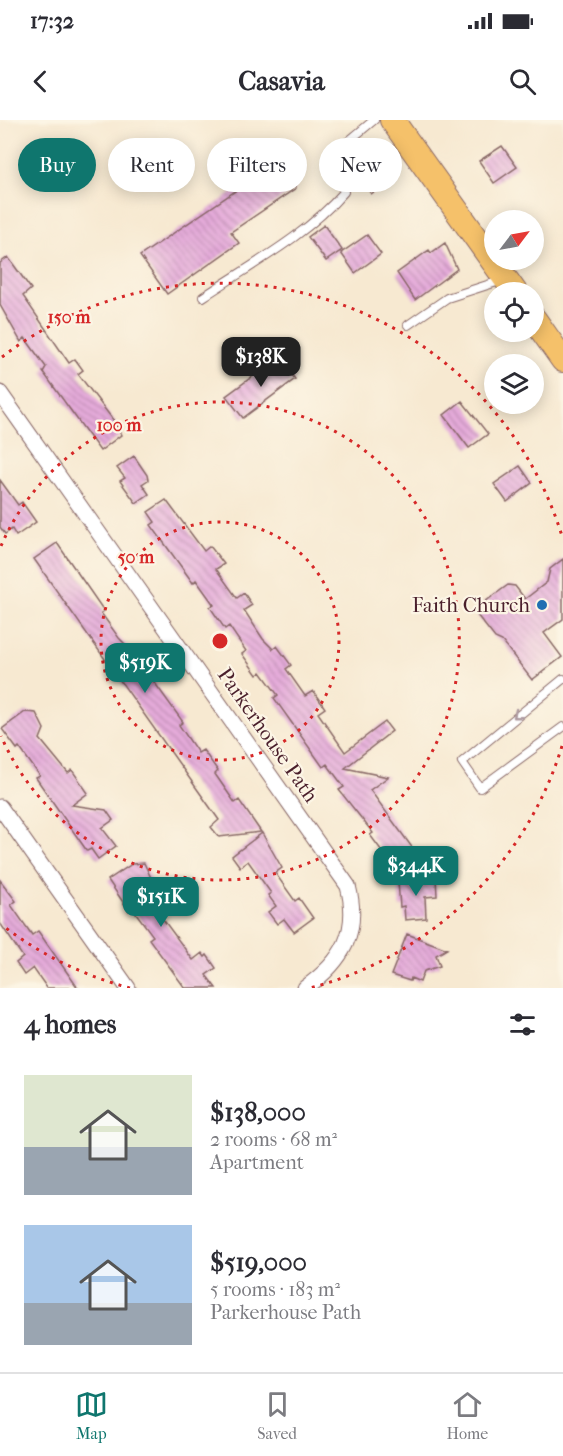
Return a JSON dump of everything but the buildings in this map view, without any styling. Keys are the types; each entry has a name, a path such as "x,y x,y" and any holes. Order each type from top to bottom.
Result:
{"main road":[{"path":"392,120 507,282"},
{"path":"544,333 563,360"}],"street":[{"name":"Parkerhouse Path","path":"0,393 348,886 354,907 349,939 341,954 305,988"},
{"path":"0,807 128,988"}],"lane":[{"path":"203,297 311,224 333,205 344,192 335,165 338,150 374,120"},
{"path":"408,325 447,298 484,291"},
{"path":"563,679 486,739 462,762 480,788 563,727"}],"place":[{"name":"Faith Church","path":"542,605"}]}
